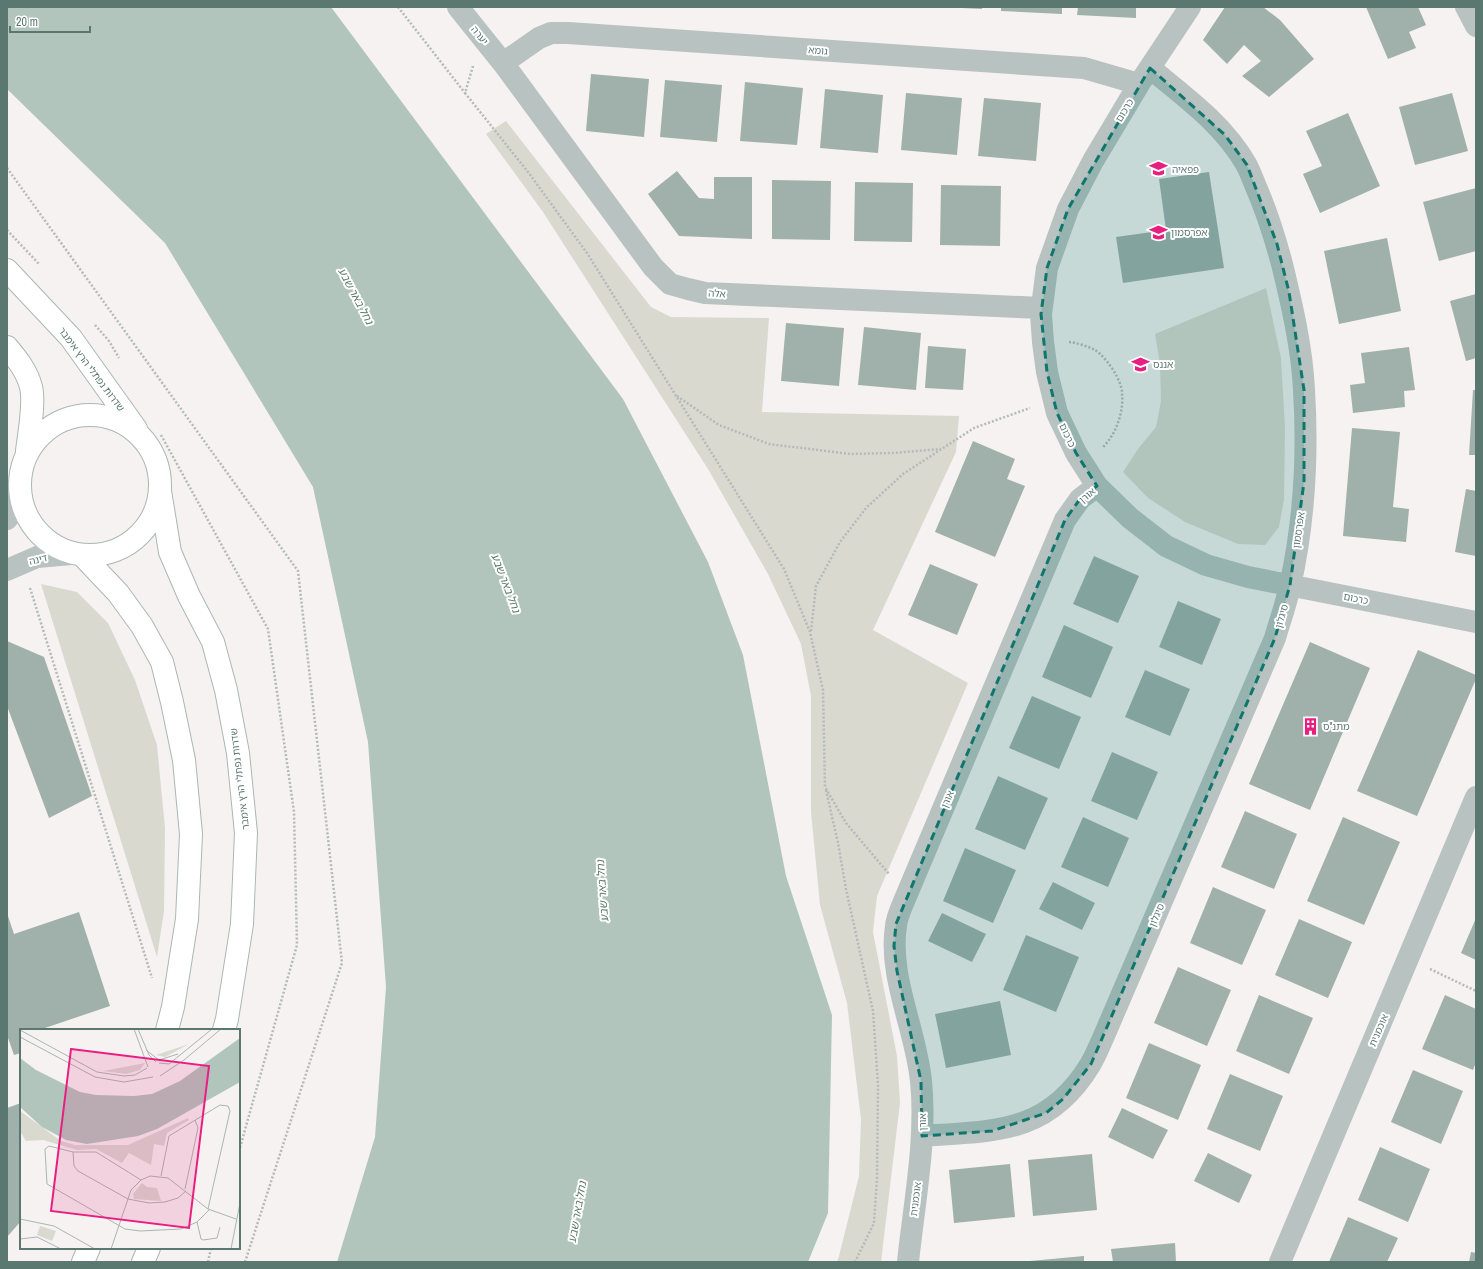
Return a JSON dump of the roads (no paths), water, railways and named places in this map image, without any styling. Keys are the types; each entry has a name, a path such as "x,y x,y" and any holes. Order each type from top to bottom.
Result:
{"main road":[{"name":"שדרות נפתלי הרץ אימבר","path":"7,270 71,338 141,436"},
{"path":"7,348 20,363 31,387 32,406 28,451"},
{"path":"81,415 103,415 123,423 141,436 152,453 159,471 160,491 155,513 143,531 126,546 106,554 77,555 54,547 40,536 28,521 22,504 19,486 21,468 28,451 41,433 59,421 81,415"},
{"name":"שדרות נפתלי הרץ אימבר","path":"160,491 170,552 189,596 213,642 226,690 238,752 246,833 242,924 224,1029"},
{"path":"77,555 118,593 142,626 162,662 184,760 191,834 187,919 173,1007 167,1029"},
{"path":"83,1262 89,1249"},
{"path":"143,1262 149,1249"}],"street":[{"name":"יערה","path":"458,7 503,63"},
{"name":"כרכום","path":"1190,7 1144,76 1093,161 1068,209 1047,268 1041,308 1043,342 1047,372 1057,413 1076,453 1097,486 1130,518 1166,546 1206,565 1248,577 1476,622"},
{"path":"1466,7 1476,26"},
{"name":"גומא","path":"503,63 539,38 552,34 568,33 1078,67 1144,76"},
{"name":"אלה","path":"503,63 653,267 670,284 688,290 705,293 1041,308"},
{"name":"אפרסמון","path":"1144,76 1200,109 1226,135 1247,165 1277,244 1289,292 1299,348 1304,390 1304,482 1299,528 1290,585"},
{"path":"7,519 14,510 19,486"},
{"name":"אורן","path":"922,1136 921,1081 897,971 894,946 896,924 907,894 1065,520 1080,499 1097,486"},
{"name":"דינה","path":"14,567 37,557 77,555"},
{"name":"סיגלון","path":"922,1136 992,1131 1018,1125 1046,1113 1063,1100 1091,1064 1104,1038 1275,638 1290,585"},
{"name":"אוכמנית","path":"1280,1262 1476,797"},
{"name":"אוכמנית","path":"908,1262 922,1136"}],"water":[{"name":"נחל באר שבע","path":"7,7 331,7 623,399 708,562 743,655 786,876 832,1015 828,1213 808,1262 337,1262 375,1137 386,987 368,742 313,487 165,243 7,89"}],"place":[{"name":"פפאיה","path":"1159,169"},
{"name":"אפרסמון","path":"1158,232"},
{"name":"אננס","path":"1140,364"},
{"name":"מתנ\"ס","path":"1310,726"}]}
